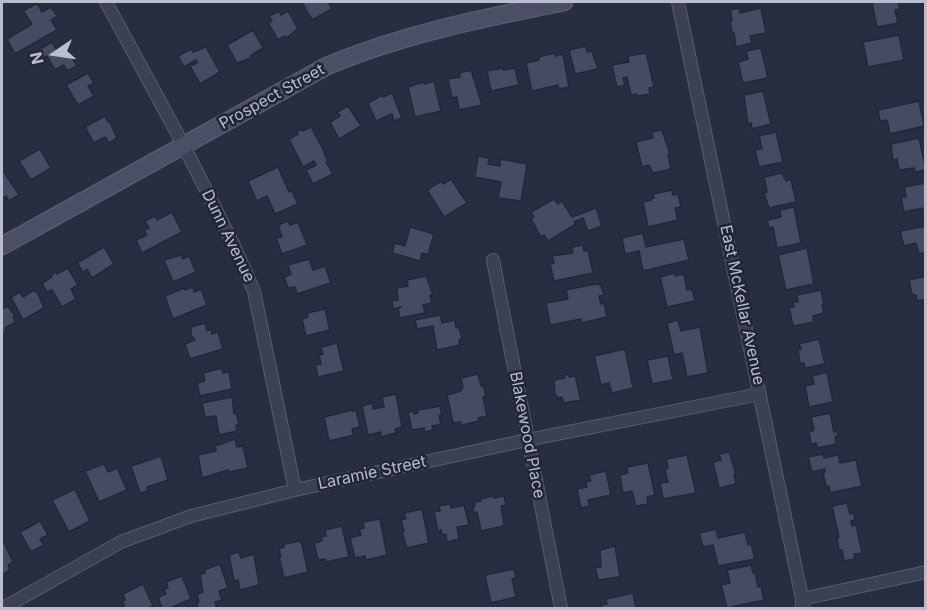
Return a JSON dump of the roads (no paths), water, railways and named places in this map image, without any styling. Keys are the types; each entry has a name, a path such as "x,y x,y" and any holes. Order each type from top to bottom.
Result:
{"street":[{"name":"Dunn Avenue","path":"106,2 184,146 254,291 295,490"},
{"name":"Prospect Street","path":"2,246 327,66 358,53 463,22 564,2"},
{"name":"East McKellar Avenue","path":"678,2 803,605"},
{"name":"Blakewood Place","path":"493,261 561,609"},
{"name":"Laramie Street","path":"3,609 121,542 191,516 295,490 527,440 760,394"},
{"path":"803,605 926,572"}]}
